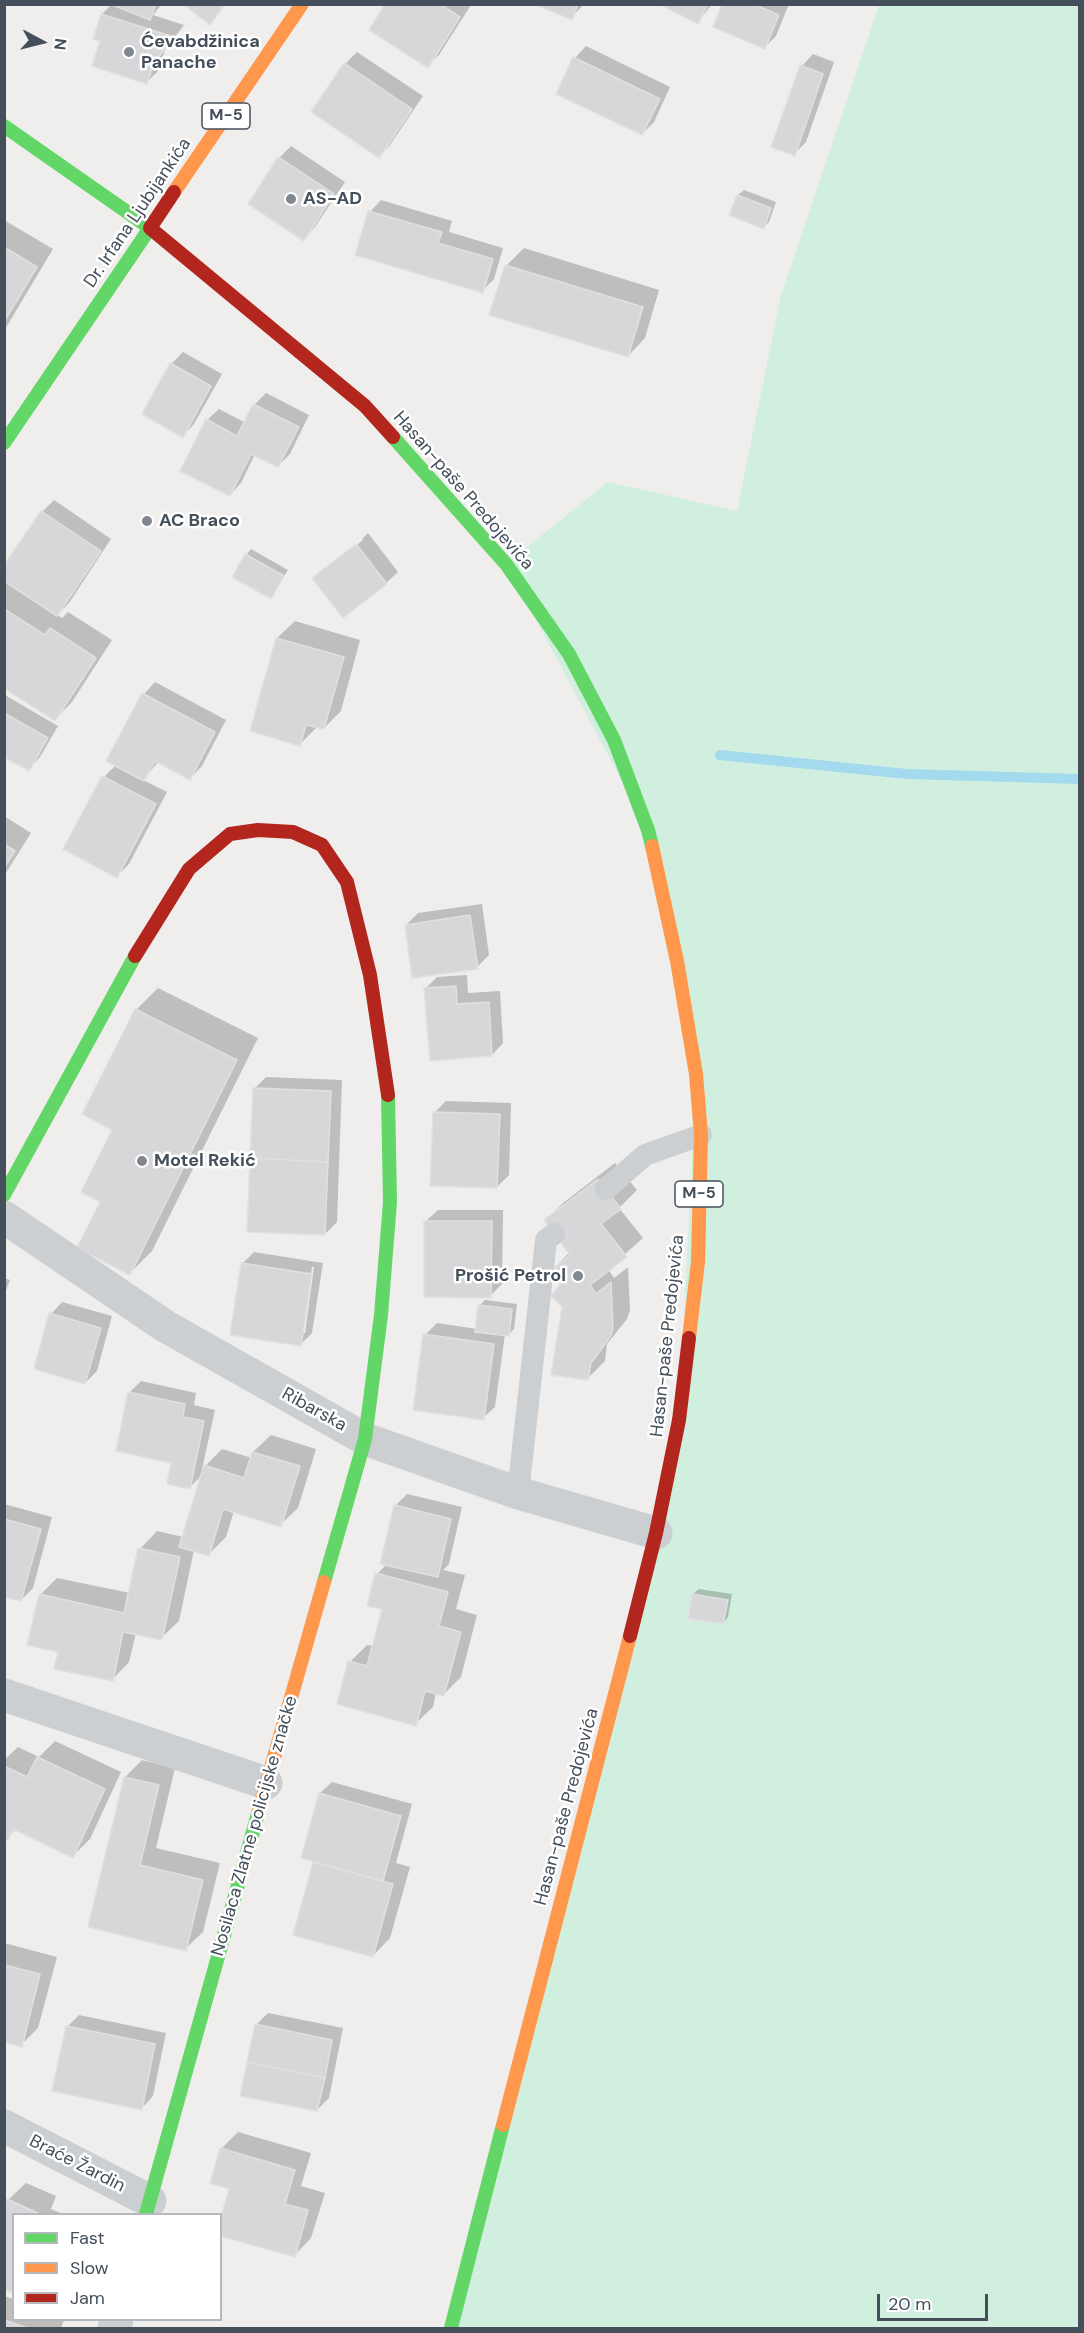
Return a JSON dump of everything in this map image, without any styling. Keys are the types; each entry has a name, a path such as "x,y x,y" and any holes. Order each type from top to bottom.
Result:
{"main road":[{"name":"Dr. Irfana Ljubijankića","path":"4,443 302,4"},
{"name":"Hasan-paše Predojevića","path":"4,126 150,228 365,406 506,564 569,654 614,740 648,830 681,984 696,1074 701,1135 695,1284 679,1420 656,1533 450,2328"},
{"name":"Nosilaca Zlatne policijske značke","path":"4,1195 130,964 189,869 230,834 258,830 293,832 322,845 347,882 370,975 390,1107 390,1202 381,1315 365,1438 148,2208"}],"street":[{"name":"Ribarska","path":"4,1217 165,1326 365,1438 519,1493 656,1533"},
{"path":"4,1695 266,1784"},
{"name":"Braće Žardin","path":"4,2126 148,2208"}],"lane":[{"path":"606,1190 645,1155 701,1135"},
{"path":"519,1493 546,1240 554,1234"}],"green space":[{"path":"879,5 1079,5 1079,2328 451,2328 679,1420 696,1074 648,830 506,564 608,482 737,511 781,295"}],"building":[{"path":"110,4 156,4 150,20"},
{"path":"183,4 225,4 210,25"},
{"path":"385,4 440,4 460,17 428,68 369,30"},
{"path":"534,4 578,4 572,20"},
{"path":"659,4 708,4 698,24"},
{"path":"722,4 753,4 779,15 765,49 713,27"},
{"name":"Ćevabdžinica Panache","path":"101,14 174,37 154,63 147,84 92,66 100,41 93,39"},
{"path":"573,57 660,99 642,135 556,94"},
{"path":"344,63 412,109 379,158 311,112"},
{"path":"800,65 823,74 795,156 771,147"},
{"name":"AS-AD","path":"278,157 334,194 304,241 248,204"},
{"path":"737,195 771,208 764,229 729,215"},
{"path":"368,211 442,232 438,243 493,259 483,293 355,255"},
{"path":"4,247 37,267 4,322"},
{"path":"505,265 643,307 628,357 489,315"},
{"path":"170,363 211,386 183,438 142,414"},
{"path":"253,404 299,427 278,467 251,454 230,496 180,471 206,419 237,436"},
{"path":"41,511 101,551 57,616 4,581 4,565"},
{"path":"356,544 387,584 343,618 312,578"},
{"path":"245,554 284,576 271,599 232,577"},
{"path":"4,609 45,635 50,628 96,658 55,721 4,688"},
{"path":"276,638 344,657 324,729 306,725 300,746 250,731"},
{"path":"142,693 215,732 190,780 155,761 144,781 106,761"},
{"path":"4,713 48,738 29,771 4,757"},
{"path":"102,776 156,804 117,878 63,849"},
{"path":"4,844 15,851 4,868"},
{"path":"470,915 478,969 412,978 405,925"},
{"path":"456,986 457,1004 489,1002 492,1056 430,1061 424,988"},
{"name":"Motel Rekić","path":"135,1009 237,1060 130,1275 77,1248 100,1202 81,1192 112,1130 82,1114"},
{"path":"253,1088 331,1091 328,1162 250,1158"},
{"path":"433,1112 500,1114 497,1188 430,1186"},
{"path":"250,1158 328,1162 325,1235 247,1232"},
{"name":"Prošić Petrol","path":"598,1179 621,1209 601,1224 627,1257 590,1285 596,1294 611,1282 613,1329 610,1337 591,1363 588,1380 551,1375 562,1307 551,1296 560,1285 550,1271 570,1255 544,1220"},
{"path":"424,1221 492,1221 491,1298 424,1297"},
{"path":"241,1263 312,1274 301,1346 230,1335"},
{"path":"478,1305 512,1309 509,1336 475,1332"},
{"path":"49,1313 101,1328 85,1384 34,1369"},
{"path":"423,1334 494,1344 484,1420 413,1410"},
{"path":"128,1392 185,1404 183,1417 204,1421 190,1489 167,1484 171,1463 116,1451"},
{"path":"252,1452 300,1466 281,1527 223,1509 209,1556 179,1547 204,1465 244,1478"},
{"path":"394,1505 451,1519 438,1577 380,1564"},
{"path":"4,1519 41,1529 21,1601 4,1597"},
{"path":"138,1548 180,1557 162,1640 123,1632 113,1681 54,1669 58,1652 27,1645 39,1594 124,1613"},
{"path":"375,1573 448,1592 439,1626 461,1632 444,1696 425,1691 416,1726 337,1704 348,1661 367,1666 382,1609 367,1606"},
{"path":"692,1594 728,1600 723,1624 688,1619"},
{"path":"37,1757 105,1789 73,1858 13,1829 8,1840 4,1838 4,1766 27,1777"},
{"path":"124,1777 159,1785 140,1865 203,1880 186,1951 88,1927"},
{"path":"319,1793 401,1816 383,1881 301,1858"},
{"path":"313,1862 393,1884 373,1957 293,1935"},
{"path":"4,1965 40,1974 22,2047 4,2042"},
{"path":"255,2024 332,2040 325,2078 247,2062"},
{"path":"66,2026 155,2044 142,2110 52,2091"},
{"path":"247,2062 325,2078 317,2111 240,2096"},
{"path":"220,2148 295,2170 285,2204 308,2210 295,2257 222,2237 222,2213 229,2189 210,2183"},
{"path":"7,2199 38,2213 12,2213 12,2292 4,2289 4,2205"},
{"path":"4,2320 27,2328 4,2328"}],"waterway":[{"path":"720,755 907,774 1080,779"}],"traffic: fast":[{"path":"4,126 150,228 4,443"},
{"path":"393,437 506,564 569,654 614,740 652,846"},
{"path":"4,1195 135,956"},
{"path":"324,1582 365,1439 381,1315 390,1202 388,1095"},
{"path":"146,2213 259,1810"},
{"path":"451,2328 503,2125"}],"traffic: slow":[{"path":"174,192 302,4"},
{"path":"652,846 677,961 696,1074 701,1135 698,1262 689,1338"},
{"path":"259,1810 324,1582"},
{"path":"503,2125 630,1636"}],"traffic: jam":[{"path":"174,192 150,228 365,406 393,437"},
{"path":"135,956 189,869 230,834 258,830 293,832 322,845 347,882 370,975 388,1095"},
{"path":"630,1636 656,1533 679,1420 689,1338"}],"place":[{"name":"Ćevabdžinica Panache","path":"129,52"},
{"name":"AS-AD","path":"291,199"},
{"name":"AC Braco","path":"147,521"},
{"name":"Motel Rekić","path":"142,1161"},
{"name":"Prošić Petrol","path":"578,1276"}]}
